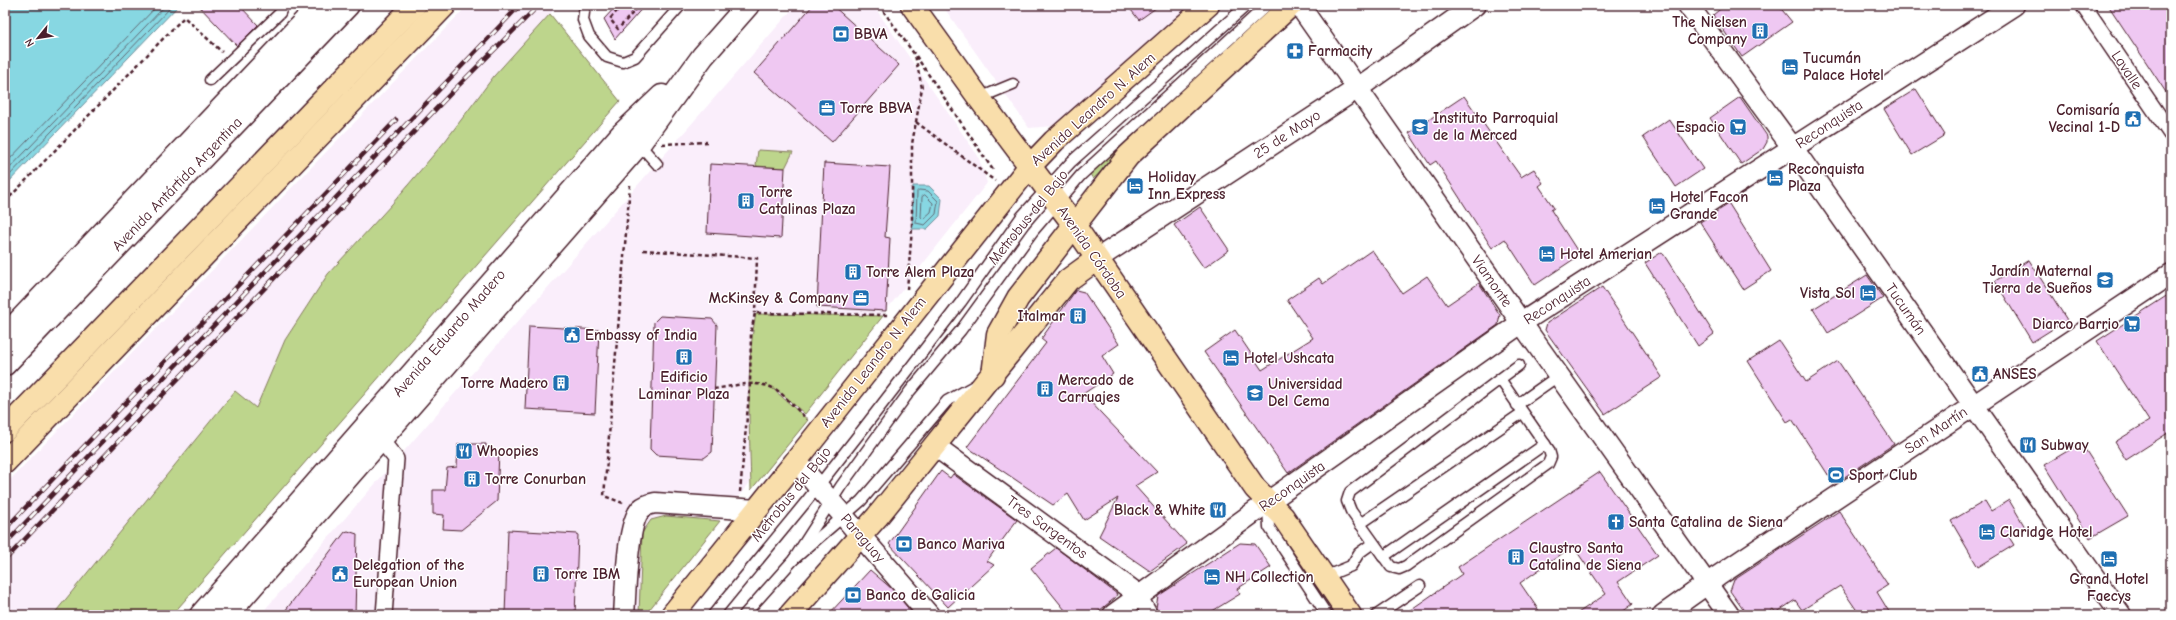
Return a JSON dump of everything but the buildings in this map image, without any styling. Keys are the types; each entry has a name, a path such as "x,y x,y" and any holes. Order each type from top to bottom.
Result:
{"main road":[{"name":"Avenida Antártida Argentina","path":"5,336 320,5"},
{"name":"Avenida Antártida Argentina","path":"5,364 348,5"},
{"path":"5,430 415,5"},
{"path":"5,462 445,5"},
{"name":"Avenida Eduardo Madero","path":"227,615 639,144 704,56 748,5"},
{"name":"Avenida Córdoba","path":"912,5 1029,167 1074,225 1255,488 1283,517 1350,615"},
{"name":"Avenida Leandro N. Alem","path":"672,615 747,509 796,461 1029,167 1054,141 1208,5"},
{"path":"994,375 998,334 1018,298 1128,156 1291,5"},
{"name":"Avenida Eduardo Madero","path":"200,615 622,134 704,56"},
{"path":"790,615 861,537 994,375 1068,280 1097,259"}],"street":[{"name":"Viamonte","path":"1300,5 1558,376 1728,615"},
{"name":"25 de Mayo","path":"1097,259 1358,88 1475,5"},
{"name":"Tucumán","path":"1688,5 1792,147 2121,615"},
{"name":"Reconquista","path":"1113,615 1268,502 1521,323 2014,5"},
{"name":"Lavalle","path":"2083,5 2171,134"},
{"name":"San Martín","path":"1663,615 1707,584 2171,274"},
{"path":"381,440 396,459 384,615"},
{"name":"Tres Sargentos","path":"935,446 1139,595 1150,615"},
{"name":"Paraguay","path":"796,461 929,615"},
{"path":"624,615 631,529 640,510 647,505 655,503 747,509"}],"lane":[{"path":"210,80 280,13 283,5"},
{"path":"585,5 584,20 589,36 607,57 623,62 635,57 681,5"},
{"name":"Metrobus del Bajo","path":"744,615 837,509 910,391 962,330 1033,231 1051,195 1071,162 1248,5"},
{"name":"Metrobus del Bajo","path":"713,615 818,486 960,302 1022,216 1081,175 1267,5"},
{"path":"979,98 1013,84"},
{"path":"639,144 658,164"},
{"path":"1500,379 1519,409 1545,444 1551,457 1548,464 1406,566 1399,569 1391,567 1360,524 1347,501 1350,492 1500,379 1519,366"},
{"name":"Metrobus del Bajo","path":"794,559 837,509 861,501 947,401 994,375"},
{"path":"1360,524 1519,409 1558,376"},
{"path":"1383,557 1545,444"},
{"path":"1268,502 1269,527 1327,615"},
{"path":"1324,577 1351,566 1359,553 1373,543"},
{"path":"1377,615 1420,586"}],"path":[{"path":"622,5 610,19 618,29 640,5"},
{"path":"879,5 993,170"},
{"path":"5,202 184,17 231,60"},
{"path":"907,292 912,229 912,144 922,88 915,55"},
{"path":"916,122 993,179"},
{"path":"630,179 604,496 640,510"},
{"path":"643,250 758,258 755,313 751,332 747,509"},
{"path":"755,313 890,315"},
{"path":"714,389 750,384 764,385 777,390 808,421"}],"shaded area":[{"path":"468,5 558,5 494,76 446,140 392,204 328,274 285,340 256,408 235,391 53,615 5,615 5,485"},
{"path":"796,5 873,5 978,156 987,183 645,615 260,615"},
{"path":"942,5 1191,5 1055,126 1029,128"}],"green space":[{"path":"550,14 620,101 172,615 53,615 235,391 256,408 285,340 328,274 392,204 446,140 494,76"},
{"path":"1254,22 1257,26 1093,179 1090,174"},
{"path":"758,150 793,152 785,168 756,166"},
{"path":"756,314 883,316 805,414 777,390 773,389 808,420 751,490 749,378 750,356"},
{"path":"666,516 720,521 645,615 639,615 642,533 651,520"}],"water":[{"path":"5,5 179,5 5,186"},
{"path":"913,186 929,186 942,199 940,216 927,229 912,229"}],"railway":[{"path":"5,544 520,5"},
{"path":"5,560 455,89 539,5"},
{"path":"5,529 396,120"}],"place":[{"name":"The Nielsen Company","path":"1760,31"},
{"name":"BBVA","path":"841,34"},
{"name":"Farmacity","path":"1295,51"},
{"name":"Tucumán Palace Hotel","path":"1790,67"},
{"name":"Torre BBVA","path":"827,108"},
{"name":"Comisaría Vecinal 1-D","path":"2133,119"},
{"name":"Instituto Parroquial de la Merced","path":"1420,127"},
{"name":"Espacio","path":"1738,127"},
{"name":"Reconquista Plaza","path":"1775,178"},
{"name":"Holiday Inn Express","path":"1135,186"},
{"name":"Torre Catalinas Plaza","path":"746,201"},
{"name":"Hotel Facon Grande","path":"1657,206"},
{"name":"Hotel Amerian","path":"1547,254"},
{"name":"Torre Alem Plaza","path":"853,272"},
{"name":"Jardín Maternal Tierra de Sueños","path":"2105,280"},
{"name":"Vista Sol","path":"1868,293"},
{"name":"McKinsey & Company","path":"861,298"},
{"name":"Italmar","path":"1078,316"},
{"name":"Diarco Barrio","path":"2132,324"},
{"name":"Embassy of India","path":"572,335"},
{"name":"Edificio Laminar Plaza","path":"684,357"},
{"name":"Hotel Ushcata","path":"1231,358"},
{"name":"ANSES","path":"1980,374"},
{"name":"Torre Madero","path":"561,383"},
{"name":"Mercado de Carruajes","path":"1045,389"},
{"name":"Universidad Del Cema","path":"1255,393"},
{"name":"Subway","path":"2028,445"},
{"name":"Whoopies","path":"464,451"},
{"name":"Sport Club","path":"1836,475"},
{"name":"Torre Conurban","path":"472,479"},
{"name":"Black & White","path":"1218,510"},
{"name":"Santa Catalina de Siena","path":"1616,522"},
{"name":"Claridge Hotel","path":"1987,532"},
{"name":"Banco Mariva","path":"904,544"},
{"name":"Claustro Santa Catalina de Siena","path":"1516,557"},
{"name":"Grand Hotel Faecys","path":"2109,559"},
{"name":"Delegation of the European Union","path":"340,574"},
{"name":"Torre IBM","path":"541,574"},
{"name":"NH Collection","path":"1212,577"},
{"name":"Banco de Galicia","path":"853,595"}]}
